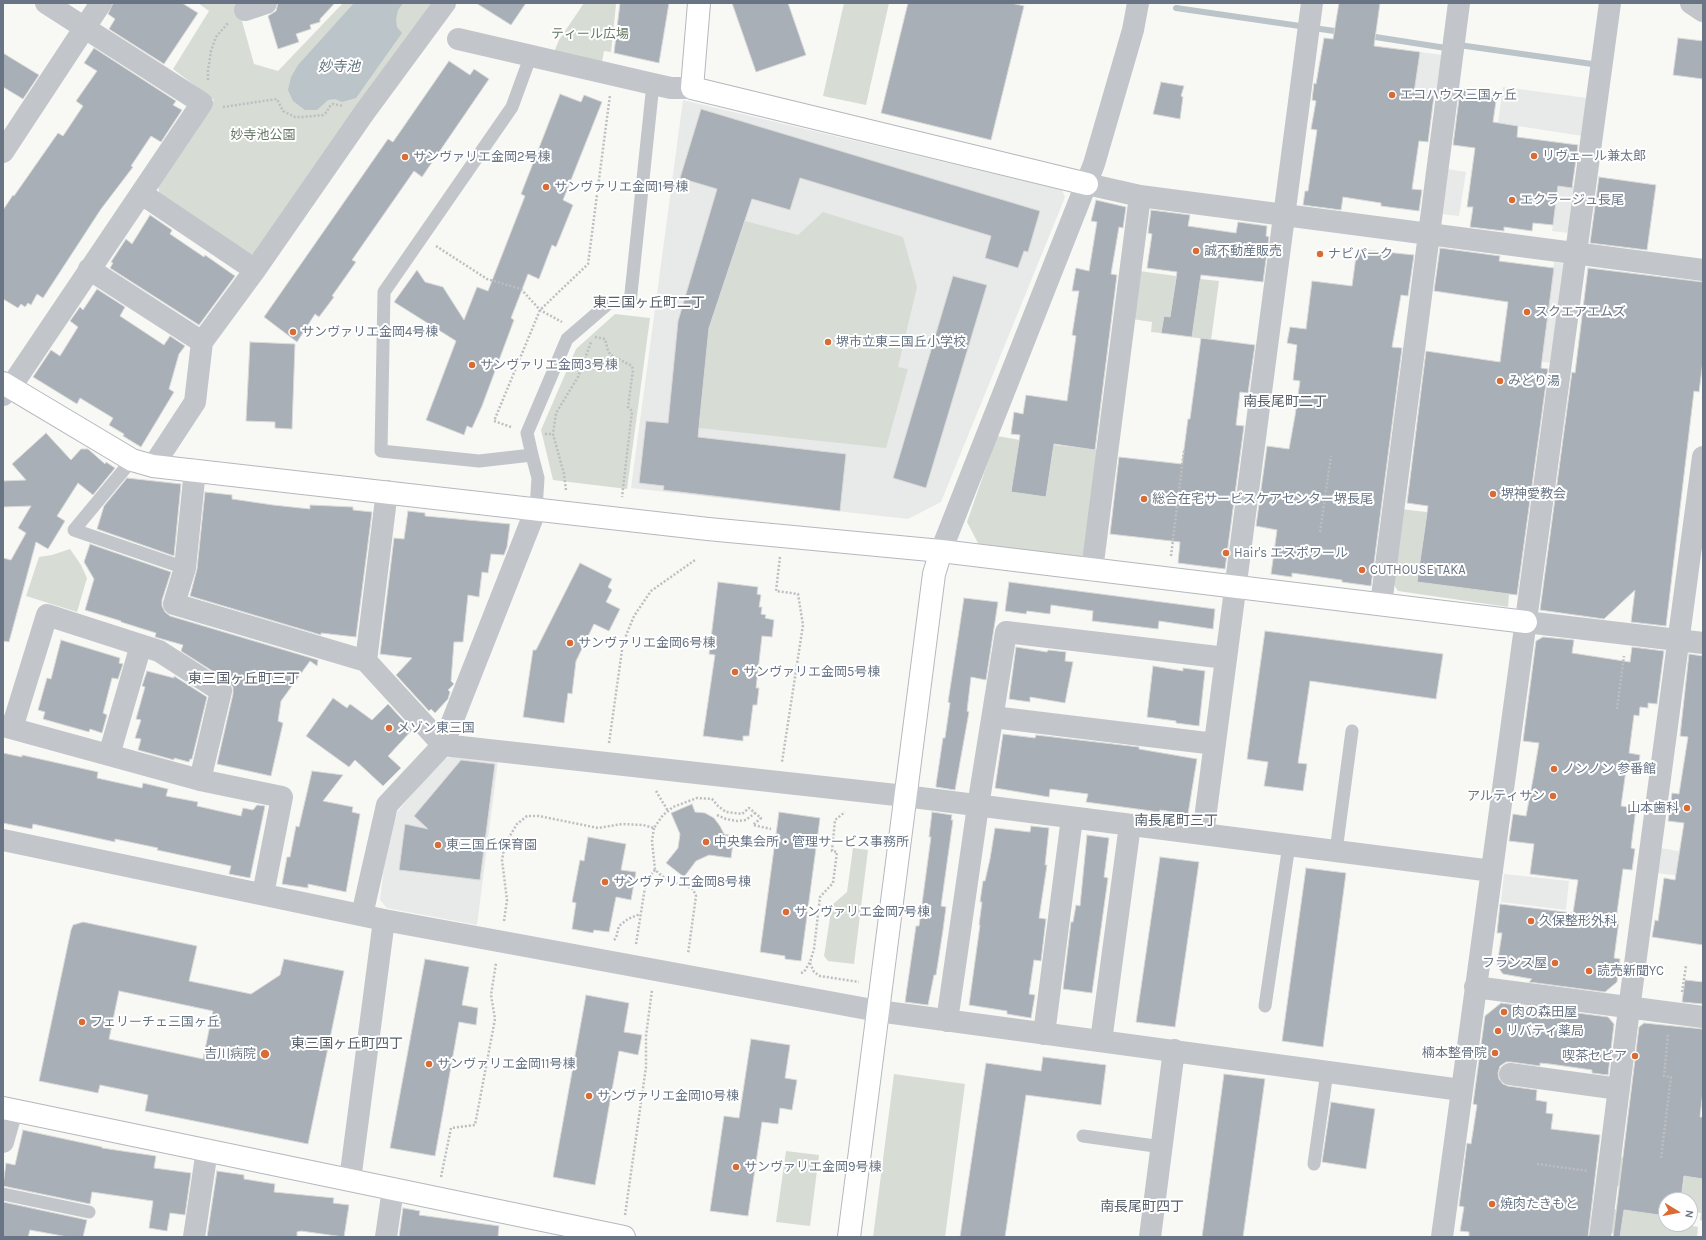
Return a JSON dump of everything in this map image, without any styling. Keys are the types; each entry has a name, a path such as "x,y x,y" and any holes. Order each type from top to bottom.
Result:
{"street":[{"path":"46,3 202,103 142,194 5,389 132,460 153,466 387,491 708,529 941,551 1703,642"},
{"path":"3,152 101,3"},
{"path":"237,15 266,3"},
{"path":"153,466 196,402 202,342 364,113 444,3"},
{"path":"692,88 699,3"},
{"path":"849,1237 934,574 941,551 1087,184 1097,156 1131,37 1138,3"},
{"path":"1203,834 1312,3"},
{"path":"1381,604 1459,3"},
{"path":"1442,1237 1610,3"},
{"path":"1692,3 1703,11"},
{"path":"458,39 671,88 692,88 1140,196 1703,270"},
{"path":"142,194 254,270"},
{"path":"1092,570 1140,196"},
{"path":"89,269 202,342"},
{"path":"1600,1237 1629,1008 1703,457"},
{"path":"195,470 185,568 174,604 366,661 443,745 905,796 1492,871"},
{"path":"366,661 387,491"},
{"path":"362,915 387,805 443,745 536,509"},
{"path":"200,780 222,691 159,651 47,615 7,727 200,780 282,797 263,894"},
{"path":"947,1021 978,806 1006,632 1226,658"},
{"path":"109,755 141,645"},
{"path":"993,717 1215,744"},
{"path":"1044,1034 1072,818"},
{"path":"1101,1041 1130,825"},
{"path":"3,840 384,920 878,1011 1461,1090"},
{"path":"350,1180 384,920"},
{"path":"1476,987 1703,1018"},
{"path":"1150,1237 1174,1050"},
{"path":"1510,1074 1619,1089"},
{"path":"3,1142 8,1109 393,1189 580,1233 623,1237"},
{"path":"194,1237 207,1150"},
{"path":"386,1237 393,1189"}],"lane":[{"path":"531,55 512,107 384,292 381,450 479,461 532,455"},
{"path":"536,509 538,478 527,432 566,339 610,302 630,303 654,84"},
{"path":"132,460 74,530 185,568"},
{"path":"1336,851 1352,731"},
{"path":"1265,1006 1289,845"},
{"path":"1314,1164 1327,1072"},
{"path":"1083,1136 1162,1147"},
{"path":"3,1194 89,1212"}],"path":[{"path":"209,83 208,70 213,44 216,37 237,15"},
{"path":"553,434 527,432 494,420 540,310 588,264 612,75"},
{"path":"223,107 277,99 283,110 295,117 303,117 323,115 327,112 328,107 333,104 342,107 348,105"},
{"path":"422,237 487,279 521,289 540,310 578,329"},
{"path":"566,493 564,474 553,434 556,413 578,377 593,337 605,339 608,351 611,355 632,366 633,370 628,406 632,411 622,499"},
{"path":"1168,579 1184,450"},
{"path":"1320,532 1331,456"},
{"path":"779,782 803,625 798,594 776,591 780,556"},
{"path":"606,764 622,643 634,616 651,592 695,560"},
{"path":"1617,709 1628,634"},
{"path":"648,790 656,791 668,811"},
{"path":"688,958 696,896 693,889 668,882 656,870 652,841 654,828 673,806 697,798 712,799 726,812 742,814 749,808 761,818 753,825 771,829"},
{"path":"796,975 804,972 810,962 814,949 820,897 833,883 837,852 832,851 835,820 844,812 852,813"},
{"path":"717,815 726,819 737,821 746,820 755,813"},
{"path":"437,1199 451,1128 476,1125 495,1020 491,994 507,900 502,860 505,844 517,824 527,816 539,816 598,828 622,824 643,825 654,828"},
{"path":"631,966 646,881 656,870"},
{"path":"612,942 616,938 619,926 628,918 640,914"},
{"path":"810,962 814,972 820,976 862,982"},
{"path":"623,1237 646,1067 646,1036 654,970"},
{"path":"1661,1158 1671,1077 1664,1076 1671,1014"},
{"path":"1537,1164 1608,1174"}],"shaded area":[{"path":"1420,52 1443,55 1438,96 1414,93"},
{"path":"1503,87 1587,98 1583,136 1498,123"},
{"name":"堺市立東三国丘小学校","path":"683,100 1062,190 1065,197 941,502 908,519 631,488"},
{"path":"1447,169 1466,172 1459,216 1441,214"},
{"path":"1559,184 1576,186 1570,233 1552,231"},
{"path":"1554,262 1566,264 1553,363 1542,362"},
{"name":"東三国丘保育園","path":"453,756 498,761 477,925 387,908 380,900 384,867 393,822 398,811 442,759"},
{"path":"1660,848 1703,855 1703,879 1657,873"},
{"path":"1504,874 1569,881 1566,910 1501,902"}],"green space":[{"name":"妙寺池公園","path":"198,3 237,3 254,64 278,71 343,3 434,3 258,253 247,255 160,197 158,185 214,100 173,69 209,11"},
{"name":"ティール広場","path":"584,3 615,3 616,5 611,52 604,51 602,62 554,52 559,40"},
{"path":"844,3 889,3 866,105 823,96"},
{"path":"823,212 903,237 917,287 898,367 908,369 886,448 699,428 709,328 745,221 798,235"},
{"path":"1139,271 1176,276 1170,317 1164,316 1161,333 1151,332 1152,322 1132,319"},
{"path":"1200,279 1219,281 1211,340 1184,336 1194,324"},
{"path":"615,314 650,318 627,489 553,480 541,430 576,349"},
{"path":"997,436 1020,440 1011,492 1046,497 1054,445 1099,450 1087,551 1081,557 979,545 967,522"},
{"path":"1401,509 1468,517 1466,530 1425,525 1417,581 1509,594 1508,607 1398,591 1392,582"},
{"path":"70,549 81,565 87,578 77,612 26,596 39,557 52,555"},
{"path":"853,848 868,850 854,964 828,961 824,956 832,905 847,892"},
{"path":"894,1074 965,1084 945,1237 873,1237"},
{"path":"786,1151 819,1155 810,1226 776,1222"},
{"path":"1620,1157 1652,1162 1641,1212 1658,1215 1658,1232 1698,1232 1697,1237 1620,1237 1620,1234 1609,1233 1612,1209 1633,1211 1635,1199 1621,1187 1616,1186"},
{"path":"1686,1167 1693,1168 1692,1177 1703,1179 1703,1221 1700,1220 1701,1213 1698,1212 1698,1192 1682,1192"}],"water":[{"name":"妙寺池","path":"354,3 403,3 398,10 396,19 397,27 402,33 356,98 342,102 335,99 328,100 317,110 305,110 293,101 288,90 291,77 298,65"}],"building":[{"path":"113,3 182,3 198,13 164,64 109,29 115,19 108,14"},
{"path":"278,3 335,3 320,19 320,22 310,25 311,29 296,34 299,42 278,49 268,16 276,11"},
{"path":"476,3 526,3 511,25"},
{"path":"620,3 669,3 659,63 614,53"},
{"path":"732,3 788,3 806,55 756,72"},
{"path":"908,3 1011,3 1024,6 991,140 881,113"},
{"path":"1339,3 1380,3 1374,46 1420,52 1414,93 1434,96 1428,142 1419,141 1412,189 1422,190 1419,211 1381,206 1381,203 1343,197 1341,210 1303,205 1305,191 1308,191 1317,130 1311,129 1316,101 1312,100 1314,83 1316,84 1324,38 1333,39"},
{"path":"1678,38 1703,41 1703,79 1673,75"},
{"path":"94,48 176,101 173,105 182,110 161,142 151,136 131,166 133,167 101,209 43,298 37,294 31,305 28,303 25,307 21,304 18,308 3,299 3,210 58,133 63,136 83,106 76,101 97,71 84,63"},
{"path":"3,53 39,75 23,99 3,87"},
{"name":"サンヴァリエ金岡2号棟","path":"449,61 470,75 474,69 489,79 422,177 414,171 352,260 356,262 332,296 334,297 319,317 315,314 297,342 264,317 388,139 393,142"},
{"path":"1161,82 1184,86 1181,96 1183,97 1180,119 1153,114"},
{"path":"1464,89 1497,94 1493,122 1518,126 1517,137 1578,145 1572,188 1558,186 1553,225 1533,223 1532,231 1504,227 1504,231 1470,227 1473,207 1467,207 1475,148 1453,145 1459,99 1462,100"},
{"path":"560,94 581,102 584,95 602,102 563,200 573,205 556,247 552,245 539,279 528,274 511,318 514,320 482,406 472,428 467,426 464,435 426,420 456,341 394,302 417,270 425,282 443,287 464,320 477,287 488,291 525,196 521,194"},
{"path":"701,109 1040,211 1028,252 1024,251 1018,268 985,258 991,236 800,178 790,210 752,199 709,328 698,437 846,454 840,511 663,490 664,486 639,483 646,421 668,423 678,321 717,189 680,178"},
{"path":"1599,177 1656,185 1647,250 1590,243"},
{"path":"1096,200 1126,207 1123,228 1119,227 1111,274 1117,275 1095,450 1054,444 1046,497 1011,492 1020,435 1011,434 1014,412 1023,414 1026,395 1067,401 1076,336 1072,335 1079,291 1072,291 1076,268 1089,271 1097,222 1091,221"},
{"path":"1151,210 1190,215 1188,226 1236,233 1238,222 1267,226 1266,236 1269,237 1263,282 1201,275 1192,337 1161,333 1164,316 1170,317 1177,272 1147,268 1152,234 1148,233"},
{"path":"150,215 172,230 170,234 204,257 205,255 235,276 199,325 110,268 113,263 111,262 126,239 132,244"},
{"path":"1440,248 1500,256 1499,261 1554,268 1541,368 1548,369 1517,595 1417,582 1428,506 1407,503 1426,351 1500,362 1508,302 1434,291"},
{"path":"1357,249 1414,255 1408,296 1401,295 1392,347 1402,348 1371,586 1342,582 1342,580 1292,573 1292,577 1271,574 1277,530 1256,526 1267,446 1289,449 1295,416 1300,381 1293,380 1297,345 1287,343 1290,327 1306,329 1312,281 1352,286"},
{"path":"1588,268 1703,282 1703,361 1699,392 1694,391 1666,626 1631,622 1635,590 1604,619 1540,610 1572,372 1575,373"},
{"path":"953,276 987,285 926,488 893,478"},
{"path":"97,289 125,307 120,316 164,345 170,336 185,346 179,354 169,389 174,392 141,447 109,425 113,418 80,398 77,404 33,377 51,350 60,356 78,327 70,321 80,307 83,310"},
{"path":"1201,338 1255,345 1248,393 1240,392 1236,425 1244,426 1225,569 1178,563 1180,542 1110,534 1119,457 1182,464 1188,419 1190,419"},
{"path":"250,342 295,344 292,429 275,428 275,422 246,421"},
{"path":"46,433 71,460 81,449 88,449 105,464 106,462 115,468 93,495 78,483 57,516 65,521 48,549 36,542 9,642 3,641 3,558 11,560 26,533 18,528 31,506 3,507 3,481 26,480 12,464"},
{"path":"127,478 181,484 174,556 97,529 104,506"},
{"path":"205,492 232,495 232,499 273,505 310,509 310,505 353,507 353,510 372,512 356,637 321,633 321,635 190,596 197,569"},
{"path":"408,511 425,513 425,516 510,524 507,547 504,555 491,554 488,573 482,572 479,597 468,595 463,642 454,642 451,681 454,684 448,690 450,692 448,699 435,713 431,709 429,711 396,675 412,658 380,654 394,538 404,539"},
{"path":"90,544 171,572 162,600 162,606 165,612 170,616 318,660 317,666 310,661 281,701 278,721 283,723 271,776 217,764 233,694 233,687 228,681 181,651 183,645 155,637 156,633 85,610 94,579 84,562"},
{"name":"サンヴァリエ金岡6号棟","path":"580,563 612,579 608,587 612,590 606,602 620,609 609,631 594,624 576,661 572,694 568,693 564,723 523,717 533,650 536,650"},
{"name":"サンヴァリエ金岡5号棟","path":"718,582 758,587 757,594 761,595 759,607 762,607 761,614 766,615 765,618 774,620 772,637 762,636 756,688 759,688 757,705 753,705 749,736 743,736 743,741 703,736 715,655 709,654"},
{"path":"1009,582 1215,609 1213,629 1159,621 1158,629 1092,621 1093,611 1051,605 1050,614 1027,611 1026,614 1005,611"},
{"path":"964,598 998,602 986,680 971,677 967,711 969,712 955,790 936,787 936,785 943,738 945,738 950,703 948,702"},
{"path":"1265,631 1443,654 1436,699 1310,681 1298,763 1307,764 1303,791 1264,786 1268,762 1247,759"},
{"path":"1543,637 1574,640 1572,653 1630,662 1632,647 1664,651 1657,704 1648,703 1648,708 1640,707 1639,716 1634,715 1629,753 1640,755 1638,772 1626,770 1621,806 1636,808 1631,848 1635,849 1632,870 1623,869 1616,920 1619,921 1614,958 1620,959 1617,982 1605,992 1529,982 1532,979 1503,974 1497,966 1502,933 1497,933 1500,904 1573,913 1578,880 1530,874 1534,844 1509,841 1513,814 1526,816 1539,743 1523,741 1536,641"},
{"path":"61,640 120,658 119,663 123,664 118,679 112,678 103,713 107,715 102,733 90,729 89,732 43,719 45,712 38,710 47,678 51,679"},
{"path":"1016,647 1047,652 1048,650 1066,652 1065,661 1073,662 1065,703 1030,697 1030,702 1009,699"},
{"path":"1689,654 1703,656 1703,945 1652,937 1655,920 1658,921 1664,878 1675,880 1684,823 1668,821 1672,793 1679,794 1688,737 1680,736"},
{"path":"1153,666 1183,671 1183,668 1205,671 1199,726 1147,717"},
{"path":"147,671 174,678 174,676 207,697 192,759 190,759 189,762 174,758 174,760 138,750 141,739 135,738 141,720 136,719 145,687 142,686"},
{"path":"333,698 347,708 350,704 372,720 388,704 412,730 388,756 401,768 383,786 355,760 349,767 306,736"},
{"path":"1003,734 1035,738 1036,735 1139,747 1139,749 1197,759 1188,814 1160,810 1159,812 1086,802 1088,794 1050,789 1049,797 995,788"},
{"path":"3,753 22,757 22,755 98,772 97,778 142,788 143,783 168,789 166,796 198,802 197,806 241,816 243,808 253,810 257,805 265,806 250,878 229,874 231,866 157,850 158,848 115,839 115,842 33,824 32,829 3,823"},
{"path":"461,760 495,764 480,880 399,870 405,824 428,829 414,816"},
{"path":"312,771 343,775 323,801 353,807 352,812 360,814 346,892 308,884 308,888 282,884 287,857 290,857 296,826 299,827"},
{"name":"中央集会所・管理サービス事務所","path":"692,804 695,812 705,813 714,818 724,834 734,836 731,858 709,855 696,861 684,877 666,863 678,848 680,834 671,813"},
{"name":"サンヴァリエ金岡7号棟","path":"779,812 820,818 801,961 785,959 785,956 760,952"},
{"path":"932,812 952,815 951,820 953,820 941,906 946,907 943,930 936,975 934,975 928,1005 905,1002 916,926 919,926 931,837 929,837"},
{"path":"1031,826 1049,828 1045,865 1047,865 1039,918 1046,919 1041,961 1034,960 1029,994 1035,995 1031,1018 1007,1014 1007,1011 969,1005 980,925 982,902 980,902 983,881 985,881 990,859 995,828 1030,832"},
{"path":"1087,835 1109,838 1104,877 1108,878 1092,993 1063,989 1071,922 1073,922 1076,905 1080,906"},
{"name":"サンヴァリエ金岡8号棟","path":"588,837 626,844 621,870 636,872 631,900 616,897 609,932 594,930 593,933 572,929 576,903 572,902 580,860 584,861"},
{"path":"1160,857 1199,862 1175,1027 1136,1022"},
{"path":"1306,868 1346,873 1323,1047 1282,1041"},
{"path":"83,922 197,946 189,981 251,994 280,975 284,959 344,971 308,1144 145,1111 148,1095 100,1085 98,1093 39,1081 73,925","holes":["119,991 213,1011 203,1059 109,1039"]},
{"name":"サンヴァリエ金岡11号棟","path":"425,959 469,967 462,1005 478,1008 476,1025 459,1022 435,1156 390,1148"},
{"path":"1685,980 1703,982 1703,1004 1682,1002"},
{"name":"サンヴァリエ金岡10号棟","path":"586,995 629,1003 624,1032 642,1035 638,1055 619,1051 595,1185 553,1177"},
{"path":"1501,1003 1608,1017 1614,1024 1608,1075 1592,1073 1592,1070 1550,1064 1540,1063 1540,1066 1511,1062 1506,1062 1500,1066 1498,1073 1499,1079 1503,1084 1537,1090 1536,1100 1547,1102 1546,1113 1553,1114 1551,1129 1600,1135 1588,1237 1469,1237 1469,1232 1460,1231 1464,1207 1459,1206 1467,1143 1471,1144 1477,1105 1473,1104 1485,1016"},
{"path":"1644,1023 1703,1029 1703,1091 1700,1117 1703,1117 1703,1179 1684,1176 1682,1192 1658,1192 1658,1215 1624,1210 1620,1237 1613,1237 1639,1027"},
{"name":"サンヴァリエ金岡9号棟","path":"751,1039 790,1045 785,1078 797,1080 792,1110 780,1108 778,1124 762,1122 748,1216 710,1211 724,1116 739,1118"},
{"path":"1043,1057 1106,1065 1101,1105 1026,1095 1005,1237 960,1237 986,1063 1041,1071"},
{"path":"1224,1074 1265,1079 1243,1237 1202,1237"},
{"path":"1331,1102 1375,1109 1366,1169 1322,1162"},
{"path":"23,1130 102,1148 156,1156 154,1168 191,1173 185,1215 170,1213 167,1231 149,1228 153,1201 92,1192 90,1204 3,1186 6,1163 15,1165"},
{"path":"217,1171 244,1175 244,1179 275,1184 274,1192 334,1198 333,1203 349,1205 344,1237 301,1231 297,1232 297,1237 207,1237"},
{"path":"3,1202 87,1220 83,1237 68,1237 30,1230 28,1237 3,1237"},
{"path":"403,1208 420,1211 419,1215 499,1226 498,1237 399,1237"}],"waterway":[{"path":"1176,8 1300,26"},
{"path":"1313,28 1342,32"},
{"path":"1369,36 1446,48"},
{"path":"1459,45 1592,64"}],"place":[{"name":"エコハウス三国ヶ丘","path":"1392,95"},
{"name":"リヴェール兼太郎","path":"1534,156"},
{"name":"サンヴァリエ金岡2号棟","path":"405,157"},
{"name":"サンヴァリエ金岡1号棟","path":"546,187"},
{"name":"エクラージュ長尾","path":"1512,200"},
{"name":"誠不動産販売","path":"1196,251"},
{"name":"ナビパーク","path":"1320,254"},
{"name":"スクエアエムズ","path":"1527,312"},
{"name":"サンヴァリエ金岡4号棟","path":"293,332"},
{"name":"堺市立東三国丘小学校","path":"828,342"},
{"name":"サンヴァリエ金岡3号棟","path":"472,365"},
{"name":"みどり湯","path":"1500,381"},
{"name":"堺神愛教会","path":"1493,494"},
{"name":"総合在宅サービスケアセンター堺長尾","path":"1144,499"},
{"name":"Hair's エスポワール","path":"1226,553"},
{"name":"CUTHOUSE TAKA","path":"1362,570"},
{"name":"サンヴァリエ金岡6号棟","path":"570,643"},
{"name":"サンヴァリエ金岡5号棟","path":"735,672"},
{"name":"メゾン東三国","path":"389,728"},
{"name":"ノンノン 参番館","path":"1554,769"},
{"name":"アルティサン","path":"1553,796"},
{"name":"山本歯科","path":"1687,808"},
{"name":"中央集会所・管理サービス事務所","path":"706,842"},
{"name":"東三国丘保育園","path":"438,845"},
{"name":"サンヴァリエ金岡8号棟","path":"605,882"},
{"name":"サンヴァリエ金岡7号棟","path":"786,912"},
{"name":"久保整形外科","path":"1531,921"},
{"name":"フランス屋","path":"1555,963"},
{"name":"読売新聞YC","path":"1589,971"},
{"name":"肉の森田屋","path":"1504,1012"},
{"name":"フェリーチェ三国ヶ丘","path":"82,1022"},
{"name":"リバティ薬局","path":"1498,1031"},
{"name":"楠本整骨院","path":"1495,1053"},
{"name":"吉川病院","path":"265,1054"},
{"name":"喫茶セピア","path":"1635,1056"},
{"name":"サンヴァリエ金岡11号棟","path":"429,1064"},
{"name":"サンヴァリエ金岡10号棟","path":"589,1096"},
{"name":"サンヴァリエ金岡9号棟","path":"736,1167"},
{"name":"焼肉たきもと","path":"1492,1204"}],"district":[{"name":"東三国ヶ丘町二丁","path":"649,303"},
{"name":"南長尾町二丁","path":"1285,402"},
{"name":"東三国ヶ丘町三丁","path":"244,679"},
{"name":"南長尾町三丁","path":"1176,821"},
{"name":"東三国ヶ丘町四丁","path":"347,1044"},
{"name":"南長尾町四丁","path":"1142,1207"}]}
